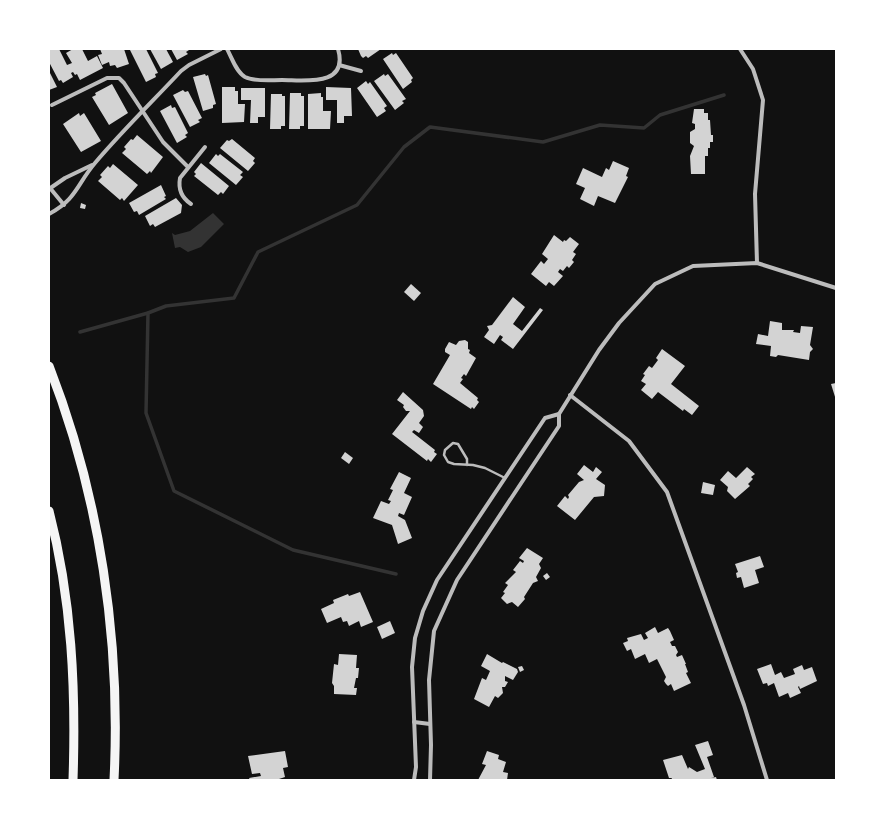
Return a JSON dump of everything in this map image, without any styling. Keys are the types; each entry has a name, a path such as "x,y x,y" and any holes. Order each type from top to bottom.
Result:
{"highway":[{"path":"49,366 80,458 107,595 112,637 114,687 114,780"},
{"path":"49,512 62,570 71,651 74,697 73,780"}],"street":[{"path":"49,214 64,205 78,190 95,163 184,69 221,49"},
{"path":"227,49 240,72 247,78 317,80 333,75 339,65 338,49"},
{"path":"740,49 753,69 763,100 755,194 757,263"},
{"path":"339,65 361,71"},
{"path":"52,105 107,78 116,77 124,83 166,146 188,167"},
{"path":"191,204 183,197 179,183 181,175 205,147"},
{"path":"64,205 49,188 95,163"},
{"path":"430,780 428,680 434,631 442,610 457,580 559,426 559,414 570,396 615,329 655,284 693,266 757,263 836,288"},
{"path":"570,396 629,441 667,492 744,705 767,780"},
{"path":"414,780 416,767 412,667 415,638 423,611 437,580 545,418 559,414"},
{"path":"414,722 430,724"}],"lane":[{"path":"467,464 467,459 458,444 452,443 445,450 444,455 448,462 486,468 505,478"}],"shaded area":[{"path":"213,213 224,224 201,247 188,252 180,247 175,248 172,233 175,235 190,231"}],"building":[{"path":"49,49 59,49 67,65 72,63 66,53 73,49 82,49 88,61 97,56 103,68 80,80 77,74 75,75 73,72 71,73 73,77 63,83 61,80 59,81 49,62"},
{"path":"100,49 124,49 129,64 117,68 115,65 110,66 109,62 102,65 98,55 102,54"},
{"path":"146,49 158,73 155,74 156,77 146,82 130,50"},
{"path":"150,49 166,49 173,62 161,69"},
{"path":"171,49 189,50 186,52 188,54 177,60"},
{"path":"358,49 381,49 368,58 366,56 363,58"},
{"path":"392,53 393,55 396,53 413,78 411,80 412,82 403,89 383,59"},
{"path":"49,71 57,87 49,90"},
{"path":"205,74 206,76 208,75 216,104 213,105 213,108 203,111 193,77"},
{"path":"384,74 385,76 388,74 406,99 402,101 404,103 395,110 374,81"},
{"path":"366,81 368,84 370,82 387,106 384,108 386,111 377,117 357,88"},
{"path":"112,84 128,113 109,125 92,97 96,95 95,93"},
{"path":"222,87 235,87 235,91 238,91 238,104 245,104 244,122 222,123"},
{"path":"326,87 351,88 352,116 344,116 344,123 337,123 337,100 326,100"},
{"path":"241,88 265,88 265,117 258,117 258,123 250,123 251,100 241,100"},
{"path":"183,90 185,92 188,91 202,118 198,120 200,122 190,127 173,95"},
{"path":"290,93 301,93 301,96 304,96 304,126 300,126 300,129 289,129"},
{"path":"321,93 321,97 323,97 323,111 331,111 330,129 308,129 308,94"},
{"path":"271,94 282,94 282,96 285,96 285,126 281,126 281,129 270,129"},
{"path":"171,105 172,108 175,107 188,133 185,135 187,137 177,143 160,111"},
{"path":"694,109 704,109 704,113 708,113 711,135 713,135 713,142 710,142 710,148 708,148 708,156 705,156 705,174 691,174 690,156 694,146 690,143 690,132 695,129 695,124 692,123"},
{"path":"79,113 80,116 84,113 101,141 81,152 63,124"},
{"path":"137,135 163,157 151,173 150,171 147,174 122,153 126,149 124,147"},
{"path":"232,139 255,158 253,161 255,163 248,171 220,148 227,140 229,141"},
{"path":"216,154 218,156 220,154 243,172 240,175 243,177 236,185 209,163"},
{"path":"613,161 629,168 626,176 628,177 615,203 598,196 594,206 580,199 585,188 576,184 583,168 602,177 606,168 609,170"},
{"path":"201,163 229,186 223,194 221,192 218,195 194,176 196,174 194,172"},
{"path":"113,164 138,185 124,201 122,198 120,200 98,181 102,177 100,175 108,166 110,168"},
{"path":"161,185 166,196 164,197 166,199 139,215 137,211 134,212 129,203"},
{"path":"176,198 182,205 181,213 155,227 153,224 150,226 145,216"},
{"path":"81,203 86,205 85,209 80,208"},
{"path":"554,235 563,242 570,237 579,244 573,252 576,254 572,260 574,262 569,268 567,266 563,271 560,269 558,272 563,276 554,286 549,282 546,286 531,274 541,261 544,264 548,259 542,254"},
{"path":"411,284 421,293 414,301 404,292"},
{"path":"513,297 525,307 513,324 522,331 540,308 543,310 513,349 501,340 503,337 500,335 494,344 484,337 489,330 487,326 492,325"},
{"path":"770,321 782,323 782,330 794,330 793,332 800,333 801,326 813,327 810,345 813,349 810,352 809,360 778,355 776,357 770,356 771,346 756,344 758,334 768,336"},
{"path":"465,340 468,342 468,349 470,350 469,353 476,358 466,376 464,374 461,378 463,379 460,383 478,398 477,400 479,402 474,409 472,407 471,409 433,384 450,355 445,352 449,342 456,345 459,341"},
{"path":"662,349 685,366 671,384 699,406 692,415 684,409 683,411 658,392 652,399 641,390 646,384 641,381 645,375 643,374 649,366 652,368 658,360 656,358"},
{"path":"836,383 836,400 831,384"},
{"path":"403,392 423,410 424,416 419,423 423,427 419,433 414,430 412,432 435,450 434,452 437,454 431,462 428,459 427,461 392,434 410,411 406,411 403,407 404,405 397,400"},
{"path":"345,452 353,458 349,464 341,458"},
{"path":"584,465 593,472 596,467 602,472 596,479 605,485 604,496 594,497 575,520 557,506 565,496 568,499 568,495 579,482 584,480 577,474"},
{"path":"747,467 755,474 751,477 753,479 748,484 750,486 735,499 727,491 728,487 720,480 728,471 736,478"},
{"path":"399,472 411,478 404,493 412,497 404,515 399,513 398,516 405,520 412,538 398,544 392,525 373,518 381,501 389,504 391,501 388,500 393,490 390,489"},
{"path":"703,482 715,485 713,495 701,493"},
{"path":"527,548 543,558 539,564 541,568 536,577 538,581 533,583 524,597 525,599 518,607 512,602 507,604 501,598 508,585 505,583 516,572 513,570 520,561 523,563 524,561 519,558"},
{"path":"760,556 764,567 755,570 759,583 744,588 741,577 737,578 736,573 738,572 735,564"},
{"path":"547,573 550,577 546,580 543,576"},
{"path":"360,592 373,622 361,627 359,621 349,626 347,621 343,622 341,617 327,623 321,609 334,603 333,600 348,594 349,596"},
{"path":"390,621 395,633 382,639 377,627"},
{"path":"655,627 658,633 668,628 674,640 670,642 672,646 675,646 678,652 676,655 677,657 682,655 686,664 688,672 686,673 691,683 674,691 671,684 668,686 664,681 666,677 657,659 649,663 645,654 635,659 631,649 627,651 623,643 628,641 627,638 641,634 644,640 648,638 645,633"},
{"path":"339,654 357,655 356,668 359,668 358,678 356,678 354,688 357,688 356,695 334,694 334,686 332,683 334,664 338,665"},
{"path":"487,654 502,663 503,662 517,669 518,672 513,680 505,676 505,681 508,682 505,687 502,687 503,693 498,698 495,696 489,707 474,699 482,678 486,680 490,671 481,666"},
{"path":"771,664 775,675 781,672 784,678 795,674 793,669 802,665 804,670 812,667 817,681 800,689 799,686 798,687 801,693 790,698 788,693 779,697 774,683 768,686 767,683 763,684 757,669"},
{"path":"522,666 524,670 520,672 518,667"},
{"path":"708,741 713,755 707,757 714,777 711,778 716,777 717,780 671,780 672,778 669,778 663,760 682,755 688,769 689,767 697,772 705,769 695,745"},
{"path":"285,751 288,767 283,768 285,777 276,780 250,780 249,778 261,776 260,773 252,774 248,756"},
{"path":"487,751 499,755 498,759 506,762 503,772 508,773 507,780 478,780 486,765 482,764"}],"waterway":[{"path":"80,332 148,313 166,306 234,298 258,252 357,205 404,147 430,127 543,142 600,125 644,128 660,115 724,95"},
{"path":"148,313 146,413 174,491 293,550 396,574"}]}
